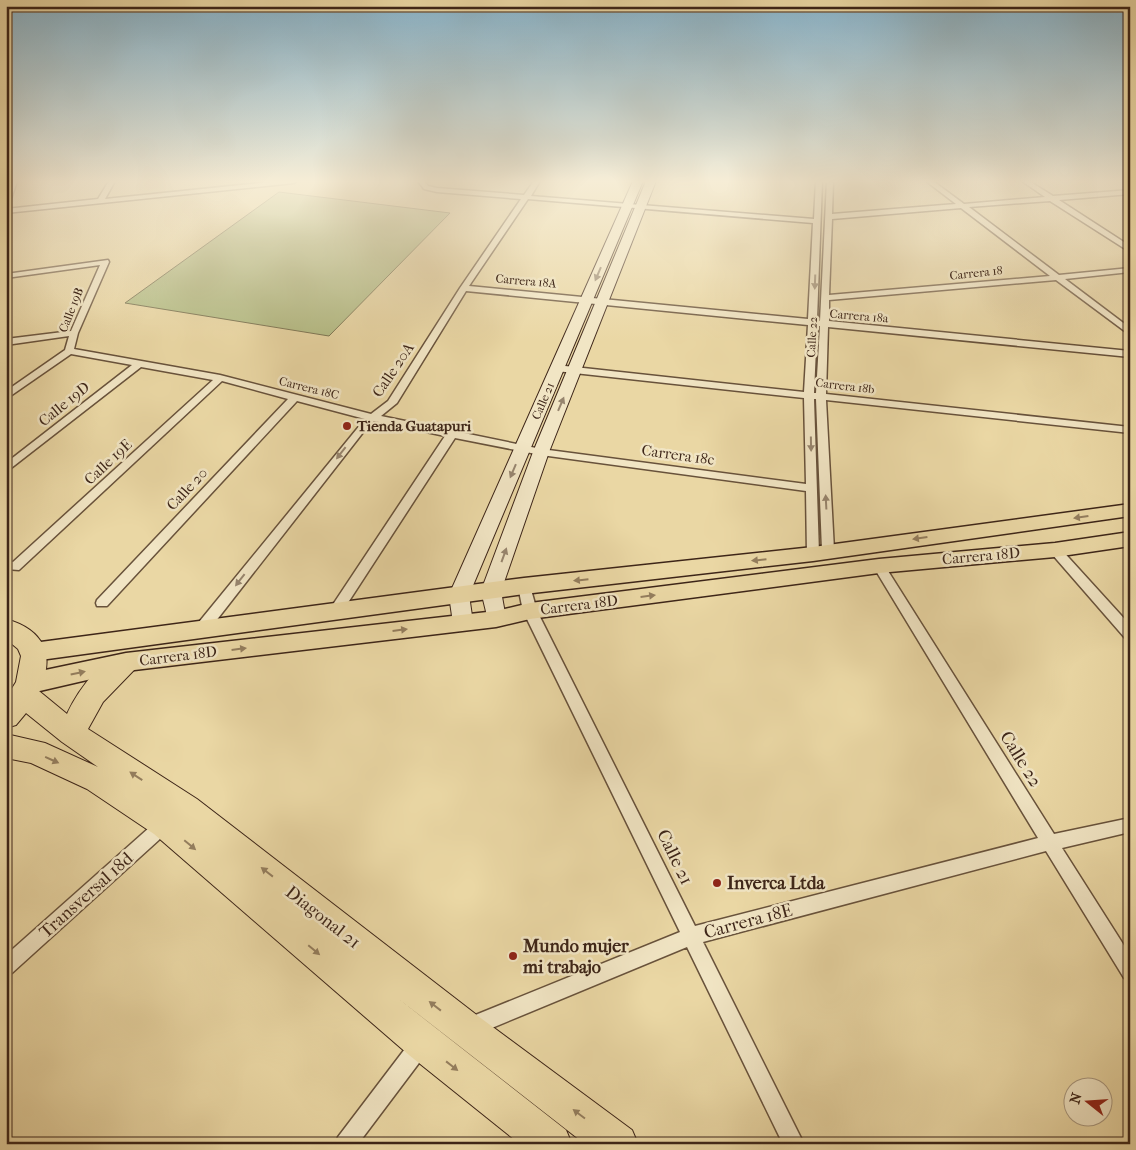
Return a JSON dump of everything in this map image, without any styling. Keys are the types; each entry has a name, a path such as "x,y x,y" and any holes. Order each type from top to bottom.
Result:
{"highway":[{"path":"6,628 26,639 33,652 35,667 20,698"},
{"path":"72,734 78,714 90,695 126,662"},
{"name":"Diagonal 21","path":"20,698 186,809 465,1029 618,1144"},
{"name":"Diagonal 21","path":"6,746 35,752 97,780 166,824 422,1042 552,1144"}],"main road":[{"name":"Calle 21","path":"459,595 556,368 620,235"},
{"name":"Calle 21","path":"496,619 491,591 541,452 604,302 625,235"},
{"name":"Carrera 18D","path":"33,652 524,586 820,552 1130,510"},
{"name":"Carrera 18D","path":"20,698 126,662 496,619 530,611 879,566 1055,550 1130,539"},
{"path":"459,595 463,623"}],"street":[{"name":"Calle 20A","path":"200,631 364,424 392,403 464,288 500,235"},
{"name":"Calle 22","path":"816,235 810,394 812,488 820,552"},
{"name":"Calle 22","path":"820,552 821,396 827,235"},
{"path":"1001,235 1130,332"},
{"path":"1107,235 1130,250"},
{"name":"Calle 19B","path":"6,276 105,262 74,333 70,351 6,396"},
{"name":"Carrera 18","path":"825,298 943,289 1130,270"},
{"name":"Carrera 18A","path":"464,288 587,300"},
{"name":"Carrera 18a","path":"587,300 813,324 1130,354"},
{"path":"6,342 74,333"},
{"name":"Carrera 18C","path":"70,351 220,378 374,418 541,452"},
{"name":"Calle 19D","path":"6,469 140,363"},
{"name":"Carrera 18b","path":"556,368 1130,430"},
{"name":"Calle 19E","path":"11,566 220,378"},
{"name":"Calle 20","path":"102,603 295,396"},
{"path":"335,612 451,435"},
{"name":"Carrera 18c","path":"541,452 812,488"},
{"path":"1055,550 1130,634"},
{"name":"Calle 22","path":"879,566 1130,972"},
{"name":"Calle 21","path":"524,586 530,611 794,1144"},
{"name":"Transversal 18d","path":"6,967 166,824"},
{"name":"Carrera 18E","path":"422,1042 465,1029 692,936 1049,843 1130,825"},
{"path":"345,1144 422,1042"}],"green space":[{"path":"220,235 429,235 329,336 125,303"}],"place":[{"name":"Tienda Guatapuri","path":"347,426"},
{"name":"Inverca Ltda","path":"717,883"},
{"name":"Mundo mujer mi trabajo","path":"513,956"}]}
